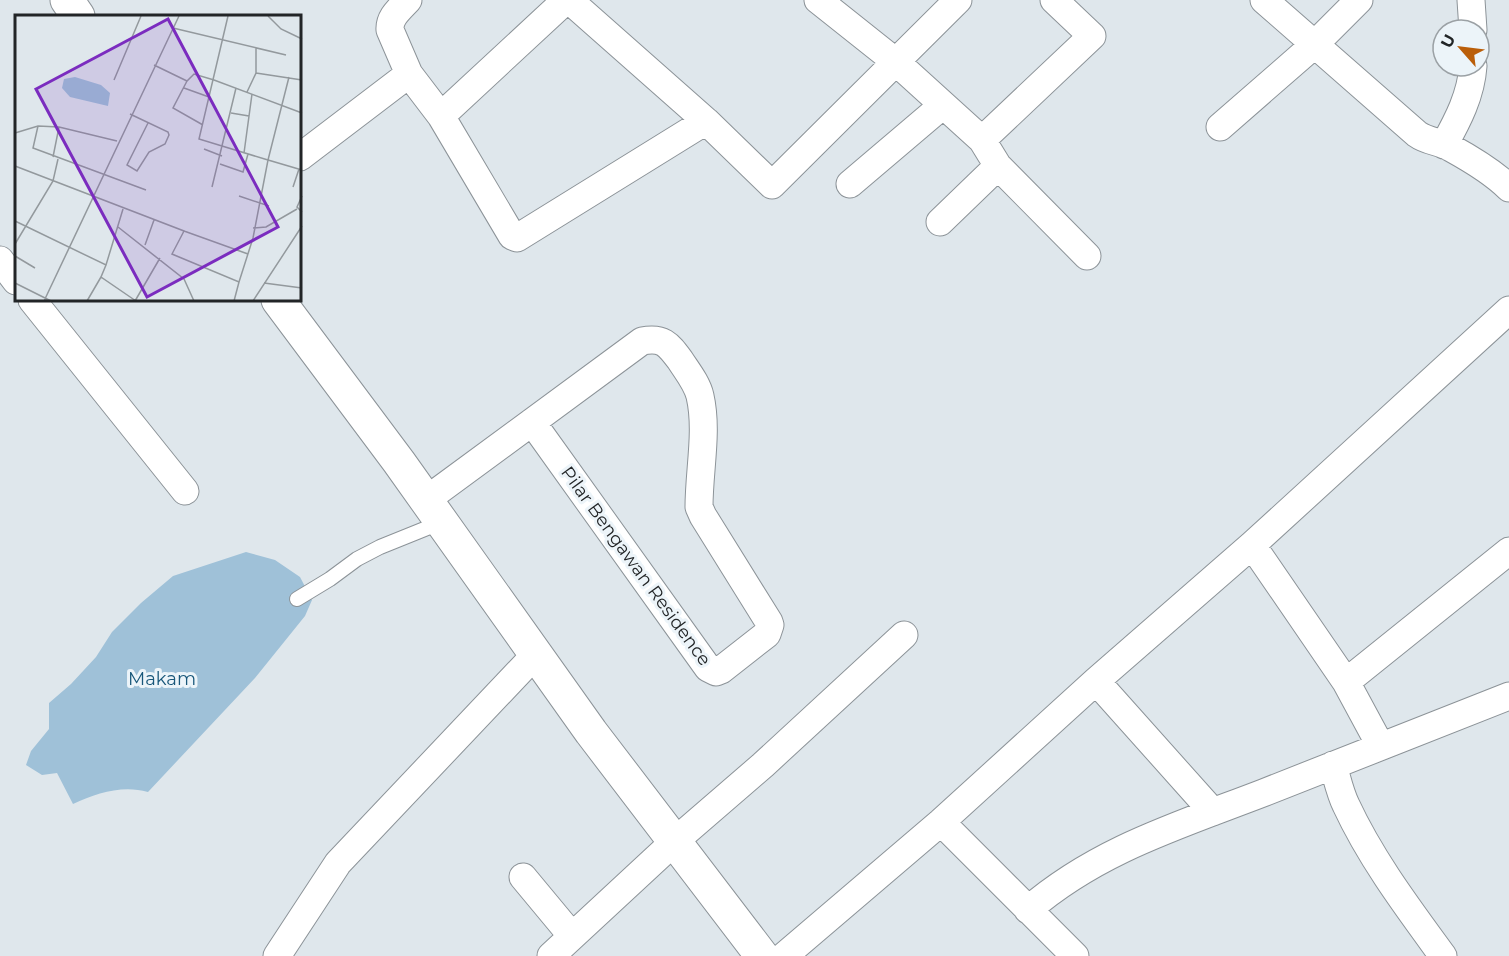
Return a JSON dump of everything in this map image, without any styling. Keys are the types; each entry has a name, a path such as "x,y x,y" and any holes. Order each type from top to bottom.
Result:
{"street":[{"path":"67,0 77,15"},
{"path":"408,0 389,24 409,74 441,116 512,236 517,238 706,121"},
{"path":"441,116 568,0 706,121 772,185 958,0"},
{"path":"818,0 896,62 982,140 998,166 1087,256"},
{"path":"982,140 1092,36 1054,0"},
{"path":"1264,0 1417,134 1430,142 1451,148 1504,183"},
{"path":"1220,127 1314,45 1359,0"},
{"path":"1472,0 1473,18"},
{"path":"302,155 409,74"},
{"path":"1451,148 1471,78"},
{"path":"850,184 943,105"},
{"path":"940,222 998,166"},
{"path":"0,260 15,280"},
{"path":"34,302 185,491"},
{"path":"279,302 399,462 591,732 762,956"},
{"path":"783,956 940,822 1096,681 1252,545 1509,310"},
{"name":"Pilar Bengawan Residence","path":"434,511 532,422 642,341 654,339 668,345 690,375 700,395 703,422 699,507 769,622 767,634 721,670 716,672 708,669 532,422"},
{"path":"1252,545 1346,682 1380,745"},
{"path":"1346,682 1509,551"},
{"path":"551,956 904,635"},
{"path":"286,952 338,863 536,654"},
{"path":"1096,681 1213,812"},
{"path":"1028,910 1070,877 1112,852 1509,696"},
{"path":"1333,765 1345,803 1364,840 1443,956"},
{"path":"940,822 1075,956"},
{"path":"524,877 572,936"}],"lane":[{"path":"297,599 434,511"}],"green space":[{"name":"Makam","path":"246,552 275,560 300,577 312,600 305,616 255,678 148,792 129,789 110,791 73,804 57,773 42,775 26,765 31,751 49,729 49,703 71,684 96,657 112,632 141,603 173,576"}]}
